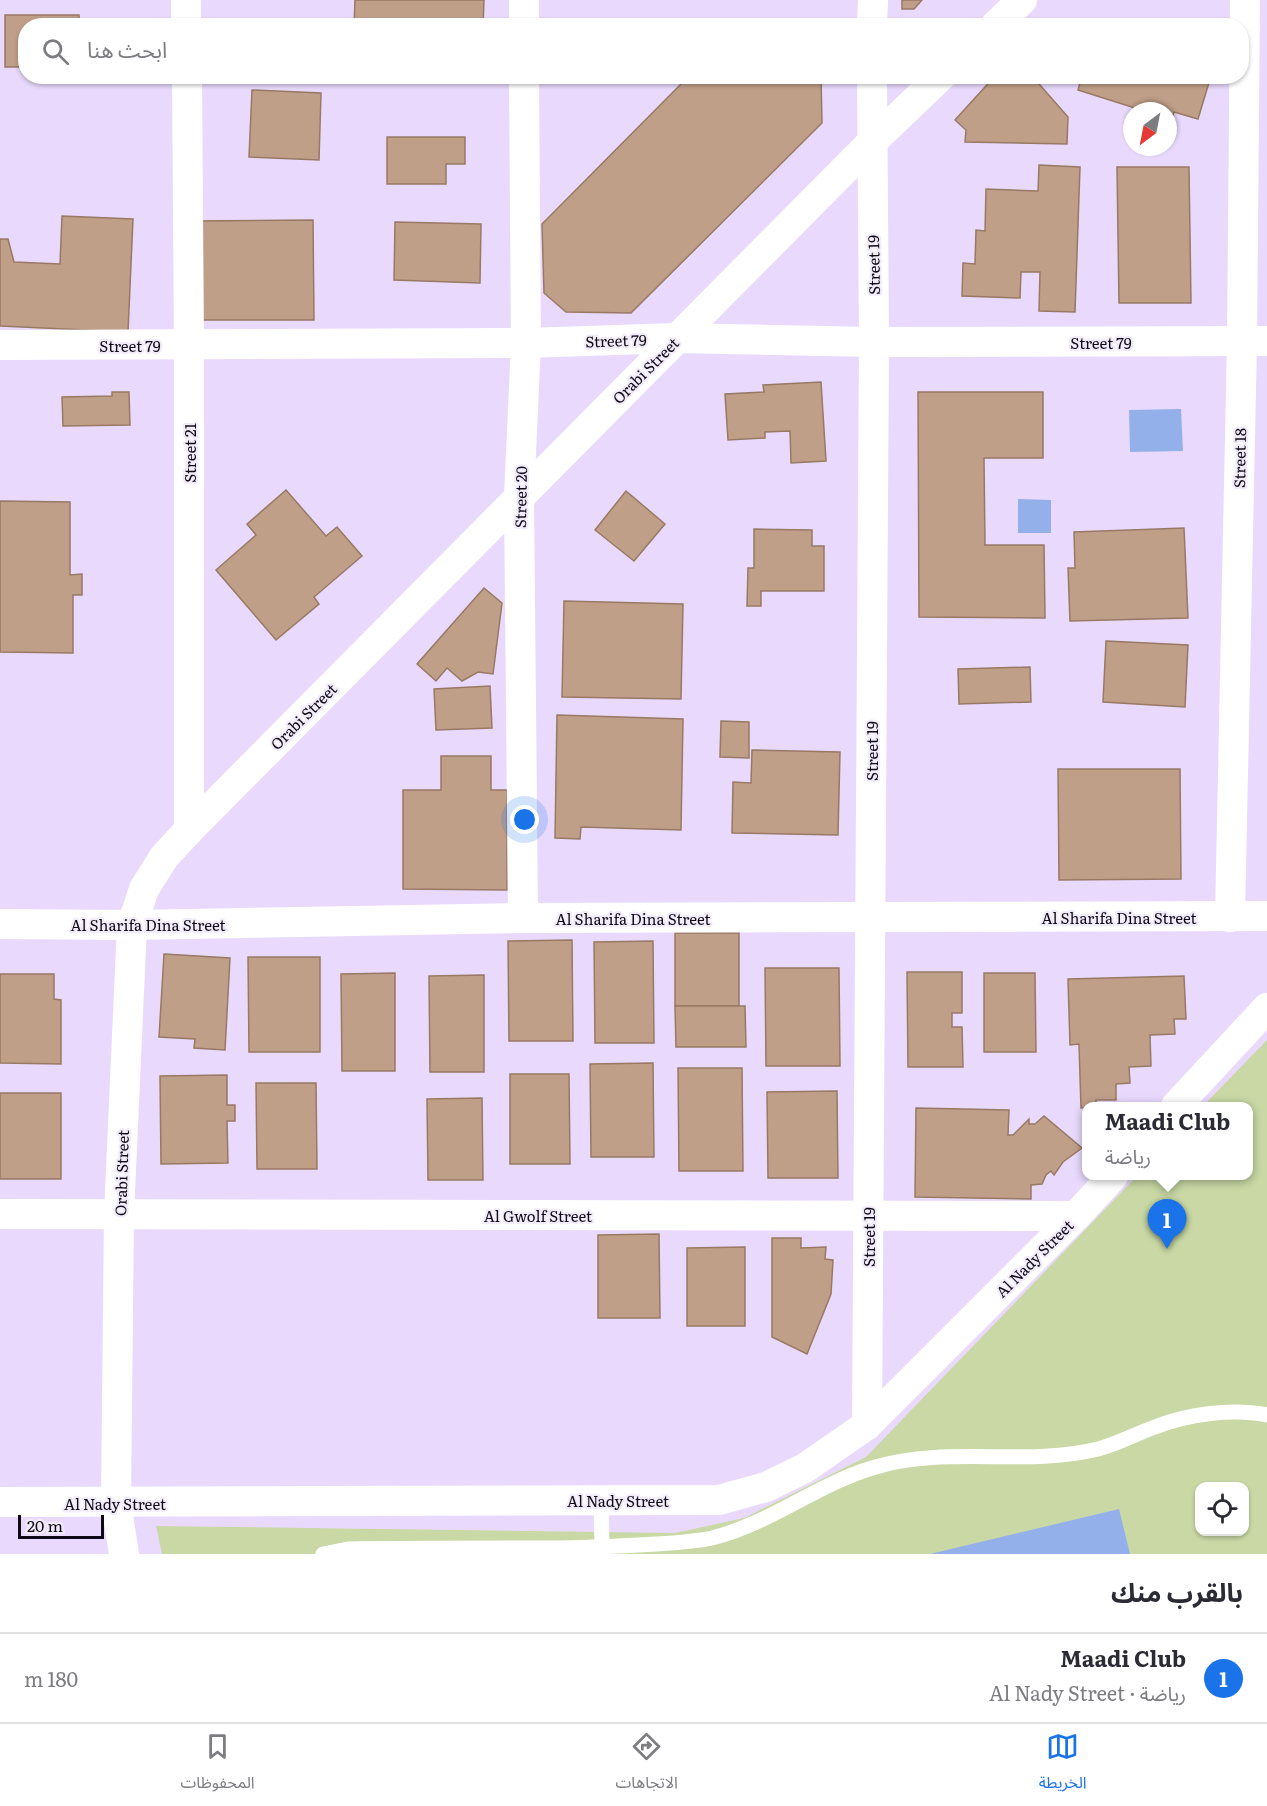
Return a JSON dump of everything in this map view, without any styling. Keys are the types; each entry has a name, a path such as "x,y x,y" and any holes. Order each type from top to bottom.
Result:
{"street":[{"path":"186,0 186,18"},
{"path":"524,0 524,18"},
{"path":"872,18 873,0"},
{"path":"1003,18 1022,0"},
{"name":"Street 18","path":"1245,0 1245,18"},
{"name":"Street 21","path":"187,84 189,830"},
{"name":"Street 20","path":"523,918 519,497 526,343 524,84"},
{"name":"Street 19","path":"867,1425 874,342 872,84"},
{"name":"Orabi Street","path":"124,1554 116,1503 118,1214 132,924 144,889 164,857 189,830 872,142 933,84"},
{"name":"Street 18","path":"1230,917 1254,341 1247,84"},
{"name":"Street 79","path":"0,345 526,343 677,338 874,342 1254,341"},
{"name":"Al Sharifa Dina Street","path":"0,924 523,918 1267,916"},
{"path":"1181,1102 1267,1008"},
{"name":"Al Nady Street","path":"0,1502 719,1500 766,1487 805,1468 867,1425 1109,1180"},
{"name":"Al Gwolf Street","path":"0,1214 1076,1216"}],"lane":[{"path":"322,1554 348,1549 602,1548 685,1542 734,1532 840,1480 872,1468 907,1460 942,1456 1067,1455 1127,1440 1155,1426 1180,1420 1233,1413 1267,1415"},
{"path":"601,1500 602,1548"}],"green space":[{"path":"1267,1040 1267,1554 162,1554 156,1526 675,1533 744,1518 866,1457 1133,1180 1253,1180 1253,1102 1207,1102"}],"water":[{"path":"1181,409 1183,451 1130,452 1129,410"},
{"path":"1018,499 1051,500 1051,533 1018,533"},
{"path":"1119,1509 1130,1554 930,1554"}],"building":[{"path":"355,0 484,0 483,18 354,18"},
{"path":"902,0 922,0 914,9 902,9"},
{"path":"5,15 79,15 79,18 18,18 18,67 5,67"},
{"path":"681,84 821,84 822,123 631,313 566,312 544,293 542,224"},
{"path":"988,84 1039,84 1068,117 1067,144 965,142 966,130 955,120"},
{"path":"1080,84 1209,84 1198,119 1177,113 1177,102 1123,102 1123,104 1078,90"},
{"path":"252,90 321,93 319,160 249,157"},
{"path":"387,137 465,137 465,164 446,164 446,184 387,184"},
{"path":"1039,165 1080,167 1075,312 1039,311 1040,272 1021,272 1020,298 962,296 963,263 975,264 976,230 985,231 986,189 1038,191"},
{"path":"1117,167 1189,167 1191,303 1119,303"},
{"path":"62,216 133,219 128,332 0,326 0,239 8,239 14,262 60,264"},
{"path":"313,220 314,320 198,320 196,221"},
{"path":"395,222 481,224 480,283 394,280"},
{"path":"821,382 826,461 791,463 790,431 765,432 765,438 728,440 725,394 764,392 763,385"},
{"path":"112,392 129,392 130,425 63,426 62,397 112,396"},
{"path":"918,392 1043,392 1043,458 984,458 985,545 1044,545 1045,618 919,617"},
{"path":"286,490 326,536 337,527 362,556 314,597 319,604 276,640 216,570 256,535 247,524"},
{"path":"626,491 665,524 634,561 595,530"},
{"path":"0,501 70,502 70,575 82,574 82,595 73,595 73,653 0,652"},
{"path":"1184,528 1188,618 1070,621 1068,568 1075,568 1074,532"},
{"path":"754,529 812,530 812,546 824,546 824,591 761,591 761,606 747,606 748,568 754,568"},
{"path":"484,588 502,603 493,674 478,672 462,681 447,668 436,681 417,664"},
{"path":"564,601 683,604 681,699 562,697"},
{"path":"1106,641 1188,645 1185,707 1103,702"},
{"path":"1030,667 1031,702 959,704 958,669"},
{"path":"490,686 492,728 436,730 434,689"},
{"path":"557,715 683,719 681,830 581,827 580,839 555,838"},
{"path":"721,721 749,722 749,758 720,757"},
{"path":"752,750 840,752 838,835 732,833 733,782 751,783"},
{"path":"441,756 491,756 491,790 507,790 507,890 403,889 403,790 441,790"},
{"path":"1058,769 1180,769 1181,879 1059,880"},
{"path":"675,933 739,933 739,1006 675,1006"},
{"path":"572,940 573,1041 509,1041 508,941"},
{"path":"653,941 654,1043 595,1043 594,942"},
{"path":"164,954 230,958 225,1050 194,1048 195,1039 159,1037"},
{"path":"248,957 320,957 320,1052 249,1052"},
{"path":"765,968 839,968 840,1066 766,1066"},
{"path":"907,972 962,972 962,1013 952,1013 952,1027 962,1027 963,1067 908,1067"},
{"path":"395,973 395,1071 342,1071 341,974"},
{"path":"984,973 1035,973 1036,1052 984,1052"},
{"path":"0,974 54,974 54,999 61,1000 61,1064 0,1063"},
{"path":"484,975 484,1072 430,1072 429,976"},
{"path":"1184,976 1186,1019 1174,1019 1175,1034 1150,1035 1151,1066 1129,1067 1130,1083 1116,1084 1116,1100 1082,1102 1081,1108 1079,1044 1070,1045 1068,979"},
{"path":"675,1006 745,1006 746,1047 676,1047"},
{"path":"653,1063 654,1157 591,1157 590,1064"},
{"path":"678,1068 742,1068 743,1171 679,1171"},
{"path":"510,1074 569,1074 570,1164 510,1164"},
{"path":"227,1075 227,1105 235,1105 235,1121 227,1121 228,1163 161,1164 160,1076"},
{"path":"256,1083 316,1083 317,1169 257,1169"},
{"path":"837,1091 838,1178 768,1178 767,1092"},
{"path":"0,1093 61,1093 61,1179 0,1179"},
{"path":"482,1098 483,1180 428,1180 427,1099"},
{"path":"916,1108 1009,1110 1008,1135 1013,1135 1029,1119 1029,1124 1035,1124 1044,1116 1082,1148 1063,1162 1054,1175 1051,1171 1046,1175 1042,1184 1031,1185 1031,1199 915,1197"},
{"path":"659,1234 660,1318 598,1318 598,1235"},
{"path":"772,1238 801,1238 801,1248 826,1247 825,1259 833,1260 831,1294 807,1354 772,1337"},
{"path":"745,1247 745,1326 687,1326 687,1248"}],"place":[{"name":"Maadi Club","path":"1167,1249"}]}
